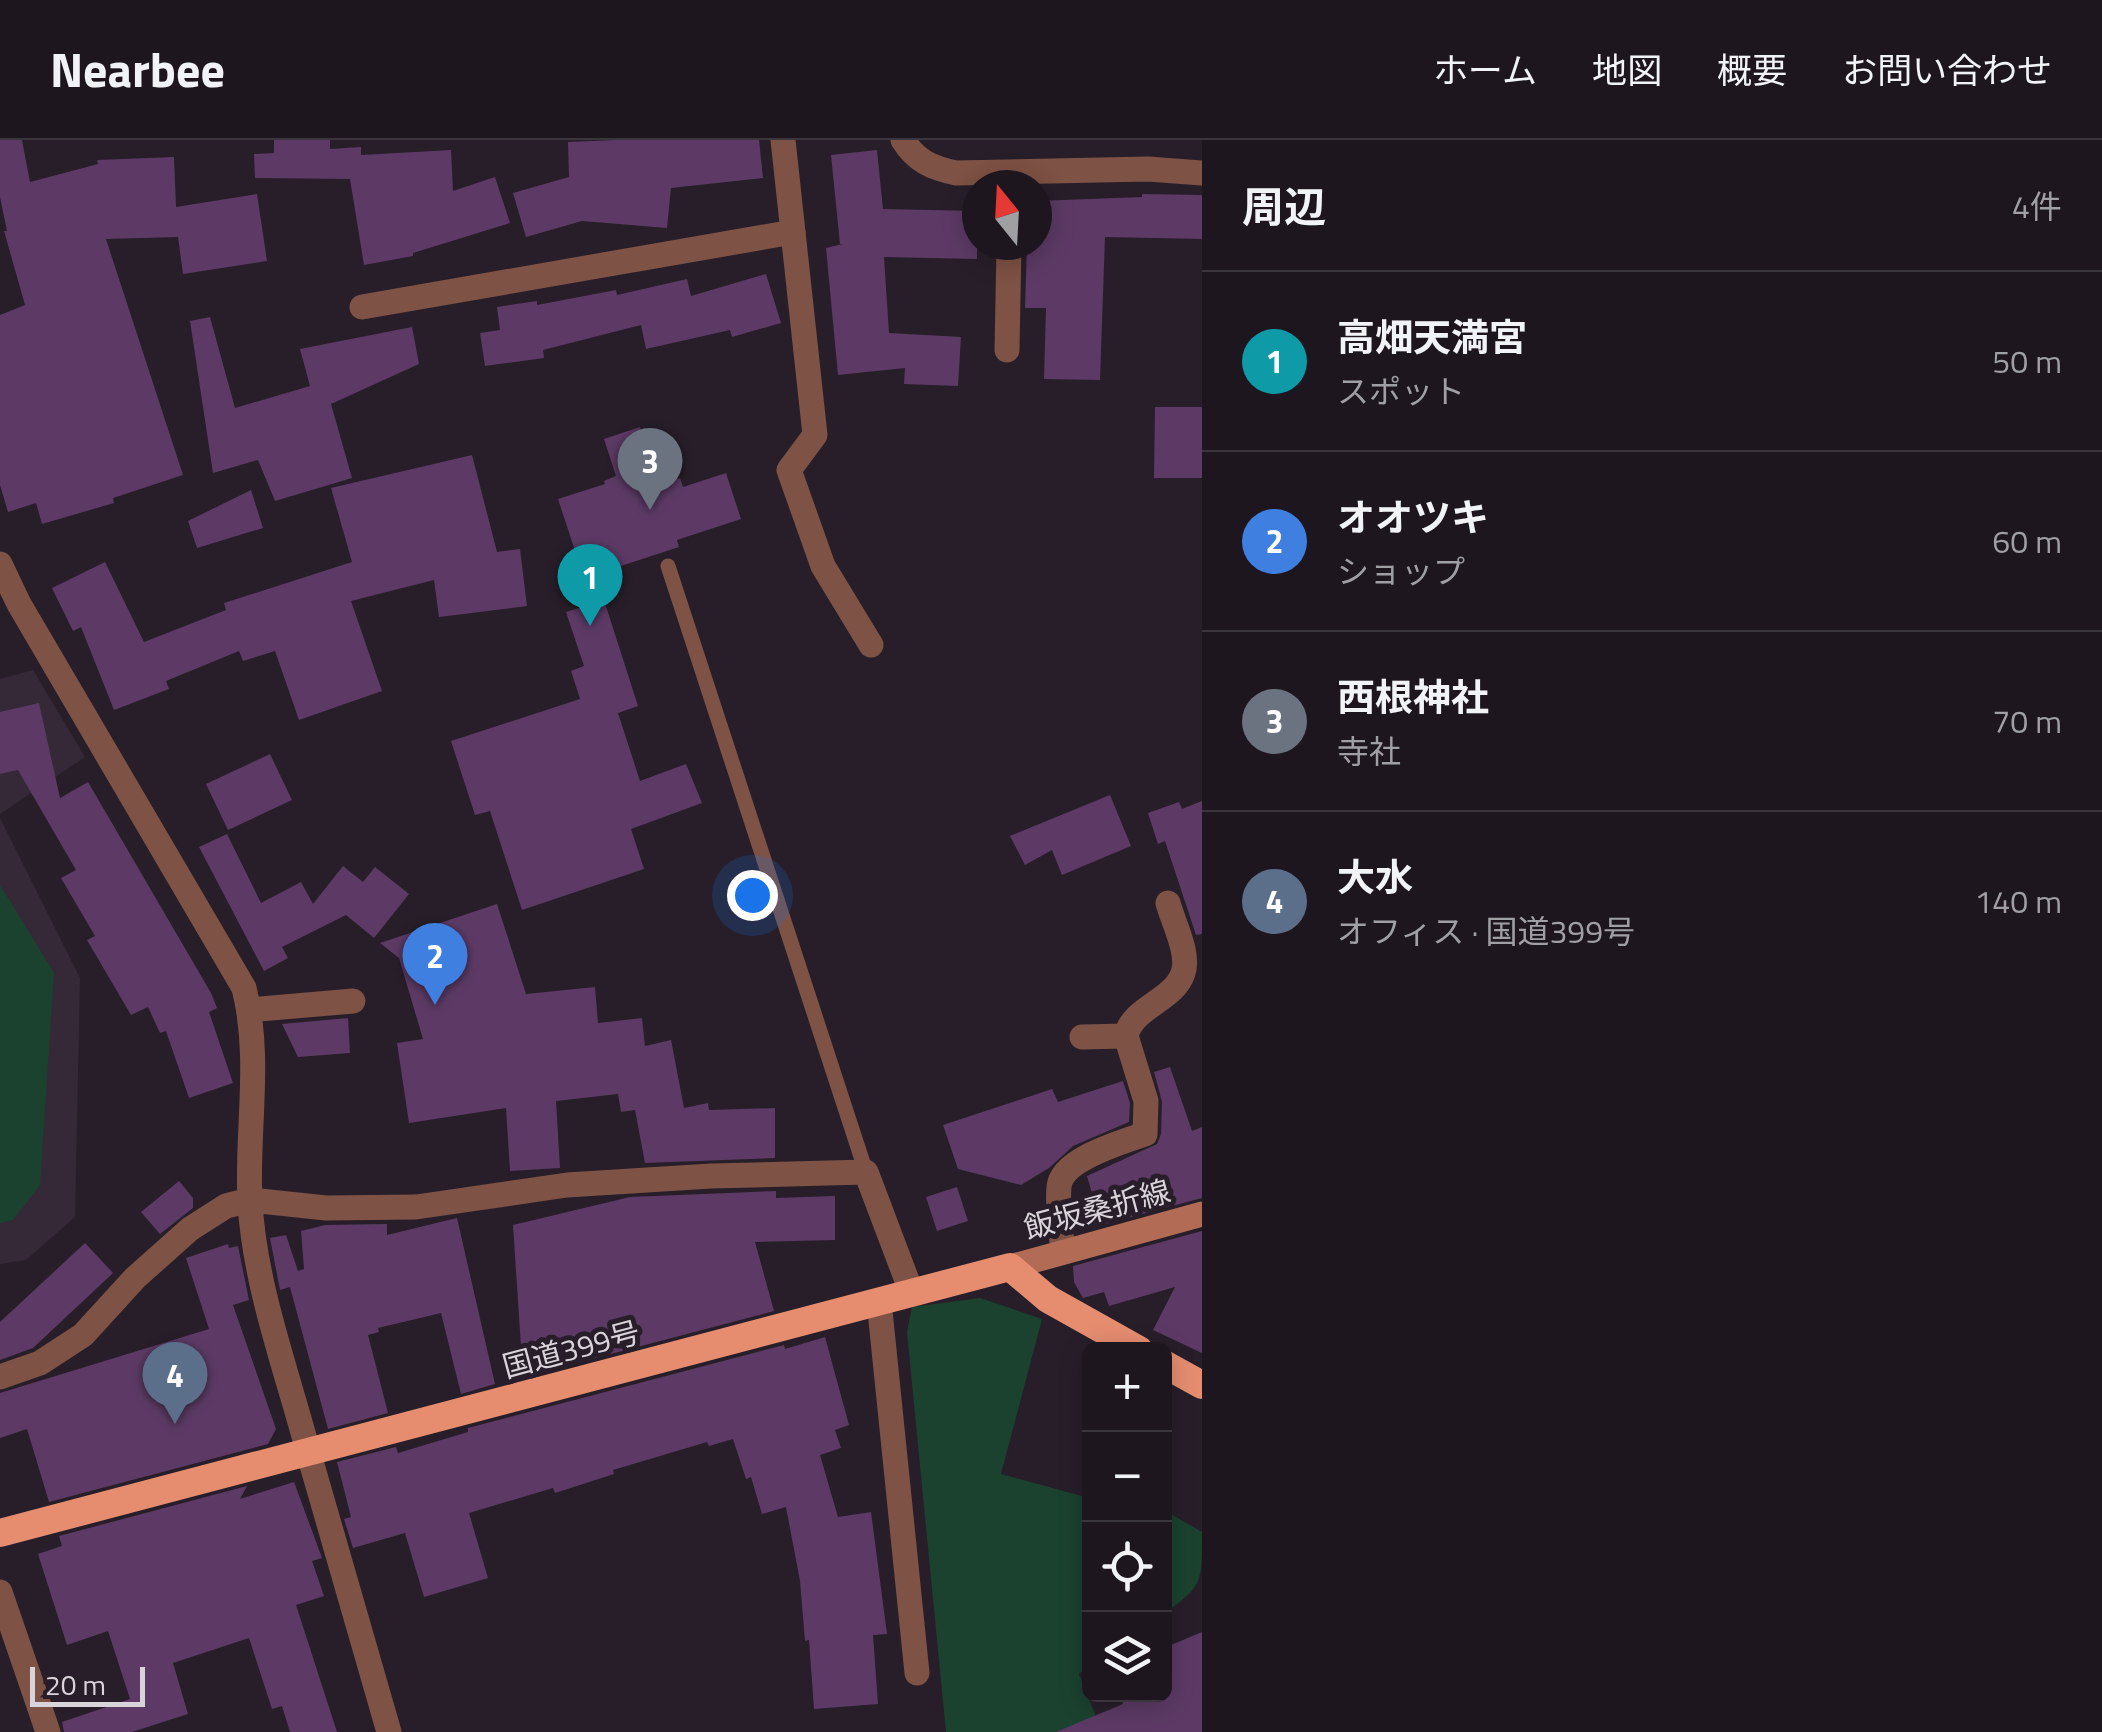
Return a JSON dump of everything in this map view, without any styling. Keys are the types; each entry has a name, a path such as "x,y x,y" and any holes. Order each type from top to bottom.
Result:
{"highway":[{"name":"国道399号","path":"0,1533 1010,1267"},
{"path":"1010,1267 1048,1299 1124,1342"},
{"path":"1172,1368 1202,1385"}],"main road":[{"name":"飯坂桑折線","path":"1010,1267 1202,1214"}],"street":[{"path":"784,140 815,435 789,470 822,566 871,645"},
{"path":"903,140 931,168 962,174"},
{"path":"1052,175 1148,169 1202,173"},
{"path":"362,307 794,232"},
{"path":"1007,350 1008,260"},
{"path":"0,564 19,604 244,988 254,1058 250,1200 254,1250 388,1732"},
{"path":"1062,1252 1058,1183 1067,1169 1108,1147 1146,1134 1146,1100 1126,1036 1128,1026 1174,986 1183,973 1184,958 1168,904"},
{"path":"249,1010 353,1000"},
{"path":"1082,1038 1126,1036"},
{"path":"0,1377 40,1363 83,1335 135,1278 190,1229 226,1206 250,1200 326,1208 416,1207 568,1185 866,1172 911,1292"},
{"path":"879,1301 916,1673"},
{"path":"0,1592 48,1732"}],"lane":[{"path":"668,566 866,1172"}],"shaded area":[{"path":"33,670 85,757 0,814 0,679"},
{"path":"0,818 80,978 75,1217 26,1260 0,1264"}],"green space":[{"path":"0,885 54,973 40,1185 13,1220 0,1223"},
{"path":"980,1298 1042,1319 1001,1474 1082,1496 1079,1674 1082,1702 1090,1702 1102,1732 946,1732 907,1332 912,1307"},
{"path":"1172,1515 1202,1532 1200,1573 1186,1596 1172,1607"}],"building":[{"path":"0,140 22,140 30,182 98,164 97,160 174,157 176,207 257,194 267,261 183,274 178,237 106,239 183,475 113,498 114,503 42,524 36,503 8,512 0,485 0,315 25,305 4,231"},
{"path":"274,140 330,140 330,149 361,147 361,155 451,150 453,191 495,177 510,223 413,256 364,265 350,179 255,178 254,154 274,153"},
{"path":"759,140 763,178 671,188 667,228 582,221 526,237 513,193 569,177 568,142"},
{"path":"877,150 883,209 962,211 962,259 884,257 889,333 961,337 958,386 904,384 905,368 838,375 826,248 843,244 831,155"},
{"path":"1202,195 1202,239 1105,237 1100,380 1044,379 1046,308 1025,308 1027,260 1052,260 1052,200"},
{"path":"766,274 781,323 732,337 730,330 646,349 641,325 543,350 544,358 485,366 480,333 500,330 497,307 537,301 537,305 616,290 617,295 687,279 691,296"},
{"path":"210,317 235,408 310,386 300,349 412,327 419,364 331,404 352,478 275,501 258,460 213,473 190,321"},
{"path":"1155,407 1202,407 1202,478 1154,478"},
{"path":"640,427 653,465 666,460 672,481 680,478 683,487 726,473 741,519 677,540 679,547 584,578 558,499 605,484 604,481 616,476 604,439"},
{"path":"472,455 497,552 520,549 527,606 439,617 434,580 351,601 382,691 299,720 275,651 243,661 239,651 166,681 169,689 114,710 81,627 73,631 52,588 105,562 144,642 226,610 224,603 352,562 331,488"},
{"path":"251,490 263,528 197,548 188,521"},
{"path":"604,600 638,706 618,713 640,781 686,764 702,803 631,829 644,869 522,910 490,811 475,815 451,741 580,699 571,671 584,666 566,612"},
{"path":"39,703 60,798 88,782 211,993 217,1008 209,1012 233,1083 189,1098 166,1031 160,1033 148,1007 131,1015 87,940 95,936 61,878 76,870 18,770 0,774 0,712"},
{"path":"270,754 292,800 228,830 206,784"},
{"path":"1110,795 1131,846 1062,875 1052,850 1025,865 1010,836"},
{"path":"1202,801 1202,934 1196,935 1165,841 1158,844 1148,813 1179,802 1182,809"},
{"path":"227,834 261,903 301,882 313,904 343,866 363,882 375,867 409,894 374,938 346,915 282,947 288,958 264,971 199,847"},
{"path":"497,904 526,994 595,987 598,1023 642,1018 645,1046 671,1040 684,1108 708,1103 709,1110 775,1108 775,1158 645,1163 635,1110 621,1112 618,1094 556,1101 560,1168 510,1171 506,1108 409,1123 397,1043 423,1039 399,958 380,943"},
{"path":"348,1018 350,1053 298,1057 282,1024"},
{"path":"1170,1067 1192,1131 1202,1127 1202,1198 1101,1225 1087,1176 1157,1144 1162,1102 1154,1072"},
{"path":"1123,1081 1130,1103 1129,1122 1073,1146 1049,1168 1021,1185 958,1169 943,1125 1052,1089 1058,1102"},
{"path":"179,1181 193,1198 193,1208 160,1234 141,1212"},
{"path":"957,1187 968,1221 937,1231 926,1197"},
{"path":"776,1191 776,1198 835,1196 835,1240 755,1242 774,1311 523,1377 513,1225 630,1197"},
{"path":"457,1218 495,1384 461,1394 441,1313 378,1328 379,1332 368,1335 388,1413 328,1429 290,1287 280,1290 270,1238 286,1235 298,1271 304,1269 301,1231 325,1225 387,1224 387,1235"},
{"path":"1202,1231 1202,1353 1153,1330 1175,1287 1109,1306 1104,1292 1083,1298 1074,1282 1073,1266"},
{"path":"85,1243 113,1273 33,1348 0,1360 0,1322"},
{"path":"228,1244 229,1248 238,1246 249,1300 233,1305 276,1429 268,1444 49,1502 27,1429 0,1438 0,1393 209,1329 186,1258"},
{"path":"825,1337 849,1425 835,1430 841,1448 820,1455 838,1517 871,1512 887,1634 873,1635 878,1704 814,1709 809,1640 805,1641 800,1581 786,1507 762,1514 751,1477 746,1479 733,1439 709,1446 707,1442 613,1470 614,1474 555,1493 553,1488 469,1513 488,1578 424,1597 405,1533 353,1548 344,1519 351,1517 337,1462 396,1447 398,1453 468,1432 468,1428"},
{"path":"294,1482 322,1558 312,1561 324,1596 296,1605 337,1732 290,1732 282,1706 272,1709 249,1638 173,1663 188,1714 132,1732 64,1732 62,1722 130,1699 108,1631 67,1645 38,1554 62,1546 59,1536 247,1486 240,1499"},
{"path":"1202,1632 1202,1732 1056,1732 1122,1702 1172,1702 1172,1645"}],"place":[{"name":"西根神社","path":"650,510"},
{"name":"高畑天満宮","path":"590,626"},
{"name":"オオツキ","path":"435,1005"},
{"name":"大水","path":"175,1424"}]}
